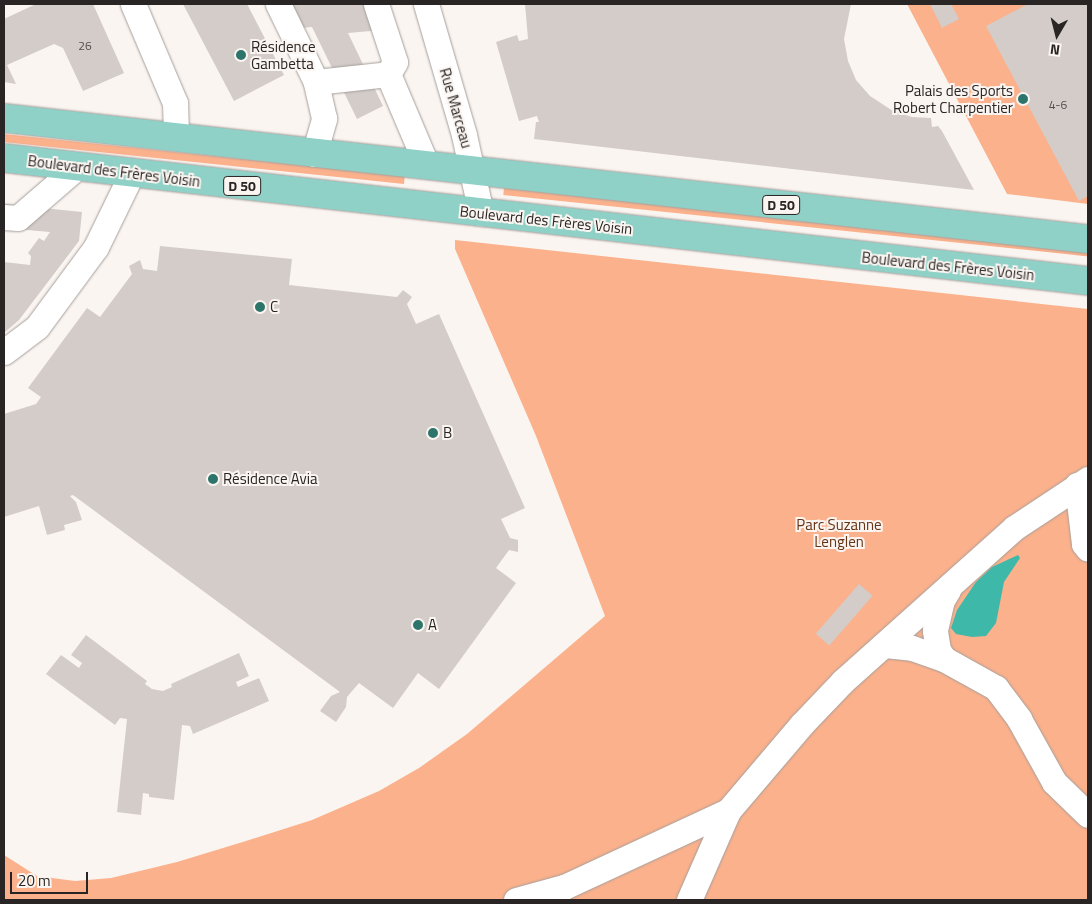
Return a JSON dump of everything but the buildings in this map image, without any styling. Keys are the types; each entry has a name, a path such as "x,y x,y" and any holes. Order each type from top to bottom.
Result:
{"main road":[{"name":"D 50","path":"4,118 474,172 1088,239"},
{"name":"Boulevard des Frères Voisin","path":"4,158 1088,282"}],"street":[{"path":"133,4 176,103 176,138"},
{"path":"278,4 316,82 324,118 314,154"},
{"path":"316,82 388,74 396,62 376,4"},
{"name":"Rue Marceau","path":"426,4 474,172 481,213"},
{"path":"388,74 427,166"},
{"path":"4,217 18,218 78,166"},
{"path":"4,352 38,327 96,247 132,173"},
{"path":"1083,482 1084,544 1088,549"},
{"path":"688,900 728,811 802,724 843,681 1014,528 1083,482"},
{"path":"944,660 938,650 936,630 942,600 949,588"},
{"path":"884,644 912,648 944,660 996,688 1019,719 1054,782 1088,815"},
{"path":"516,900 564,887 728,811"}],"green space":[{"name":"Palais des Sports Robert Charpentier","path":"907,4 1088,4 1088,204 1007,194"},
{"path":"4,134 405,176 404,184 4,142"},
{"path":"504,188 1088,249 1088,256 503,195"},
{"name":"Parc Suzanne Lenglen","path":"455,240 1088,309 1088,900 4,900 4,855 37,876 75,881 111,878 177,862 312,820 379,791 419,768 467,734 605,616 536,436 455,249"}],"water":[{"path":"1018,555 1020,558 1004,582 996,623 986,636 972,637 956,634 951,628 957,610 976,582 992,567"}],"place":[{"name":"Résidence Gambetta","path":"241,55"},
{"name":"Palais des Sports Robert Charpentier","path":"1023,99"},
{"name":"C","path":"260,307"},
{"name":"B","path":"433,433"},
{"name":"Résidence Avia","path":"213,479"},
{"name":"A","path":"418,625"}]}
